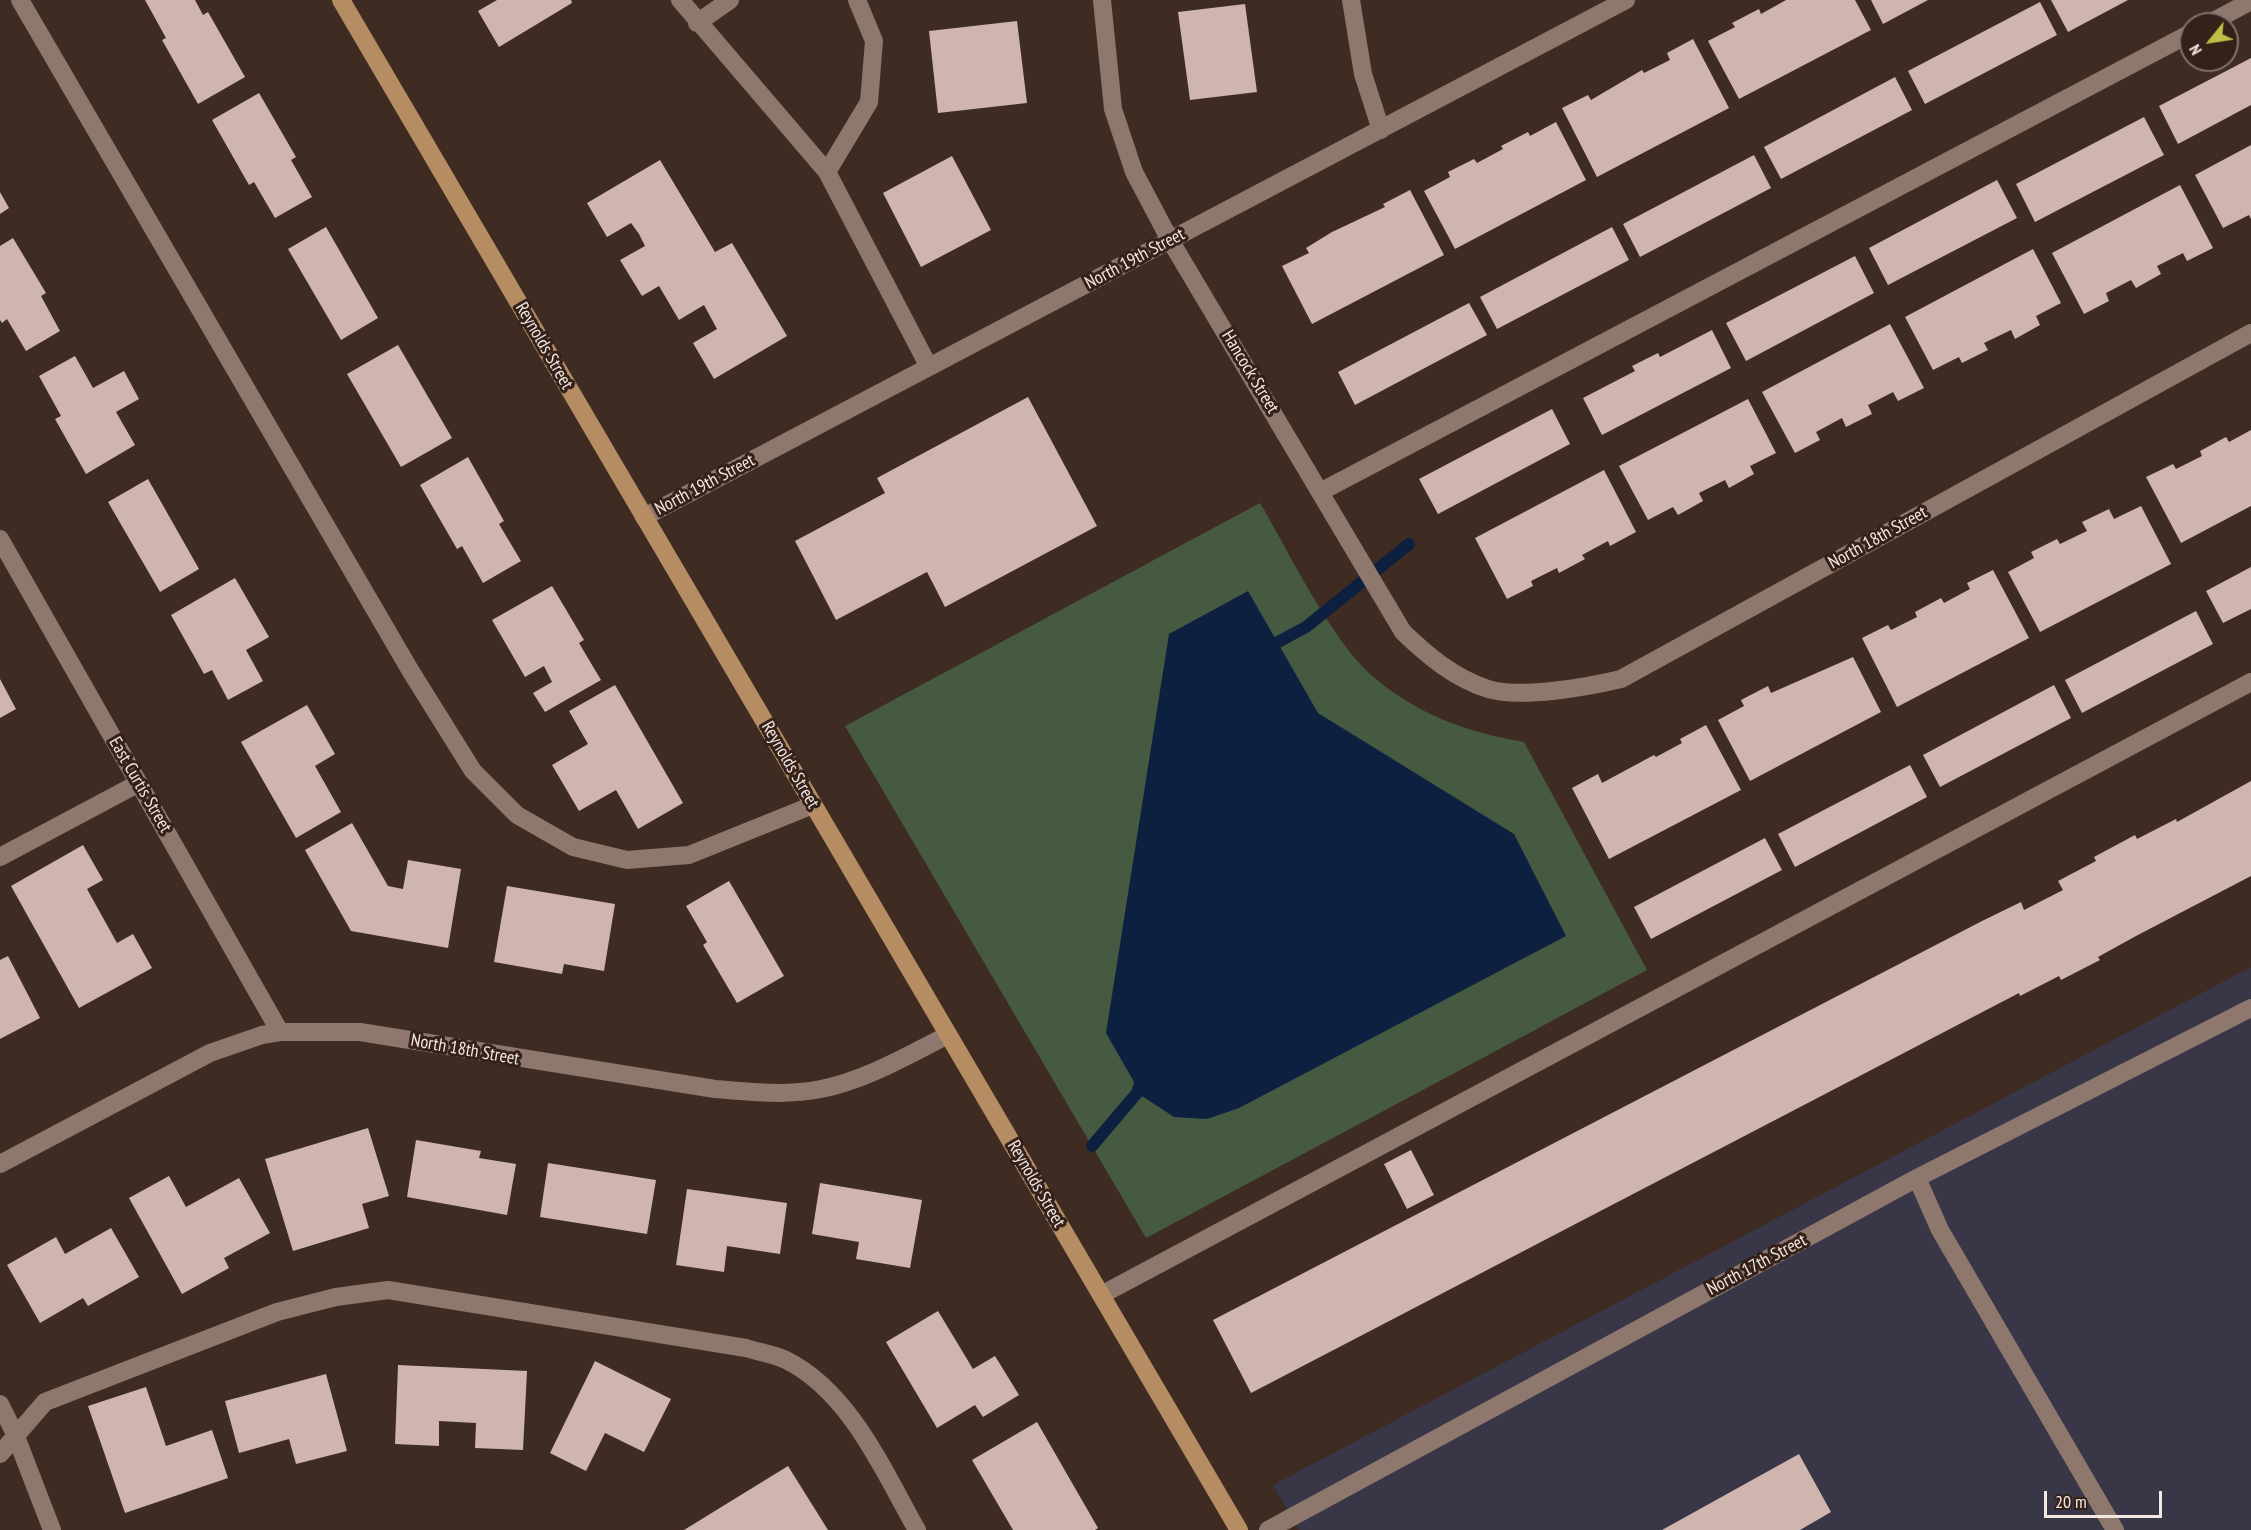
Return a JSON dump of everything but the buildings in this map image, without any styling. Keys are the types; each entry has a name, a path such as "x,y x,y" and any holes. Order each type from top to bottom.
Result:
{"main road":[{"name":"Reynolds Street","path":"341,0 1239,1530"}],"street":[{"path":"20,0 410,670 473,771 517,815 573,847 627,860 689,855 813,805"},
{"path":"680,0 827,172 929,367"},
{"path":"697,22 730,0"},
{"path":"827,172 869,102 874,41 857,0"},
{"name":"Hancock Street","path":"1102,0 1113,109 1134,172 1170,240 1322,491 1403,632 1426,654 1450,672 1489,689"},
{"path":"1352,0 1363,74 1381,130"},
{"name":"North 19th Street","path":"644,517 1381,130 1607,5 1626,0"},
{"path":"2230,12 2251,1"},
{"path":"1322,491 2179,39"},
{"name":"North 18th Street","path":"1489,689 1531,692 1579,689 1622,679 2251,333"},
{"name":"East Curtis Street","path":"2,546 280,1032"},
{"path":"1101,1295 2251,682"},
{"path":"0,857 139,783"},
{"name":"North 17th Street","path":"1268,1530 1917,1178 2251,1008"},
{"name":"North 18th Street","path":"0,1164 210,1053 262,1035 280,1032 360,1032 715,1089 773,1094 822,1089 871,1073 948,1035"},
{"path":"1917,1178 1940,1230 2115,1530"},
{"path":"0,1454 45,1402 266,1316 336,1297 388,1290 746,1348 785,1360 830,1391 871,1449 917,1530"},
{"path":"0,1404 15,1434 52,1530"}],"shaded area":[{"path":"2251,967 2251,1530 1299,1530 1273,1485"}],"green space":[{"path":"1260,503 1340,639 1371,675 1388,689 1424,711 1462,727 1524,742 1647,970 1146,1238 845,726"}],"water":[{"path":"1248,591 1318,713 1514,834 1566,936 1239,1108 1207,1119 1174,1117 1142,1096 1106,1033 1169,634"}],"waterway":[{"path":"1265,649 1306,627 1409,544"},
{"path":"1092,1146 1137,1093 1143,1075"}]}
